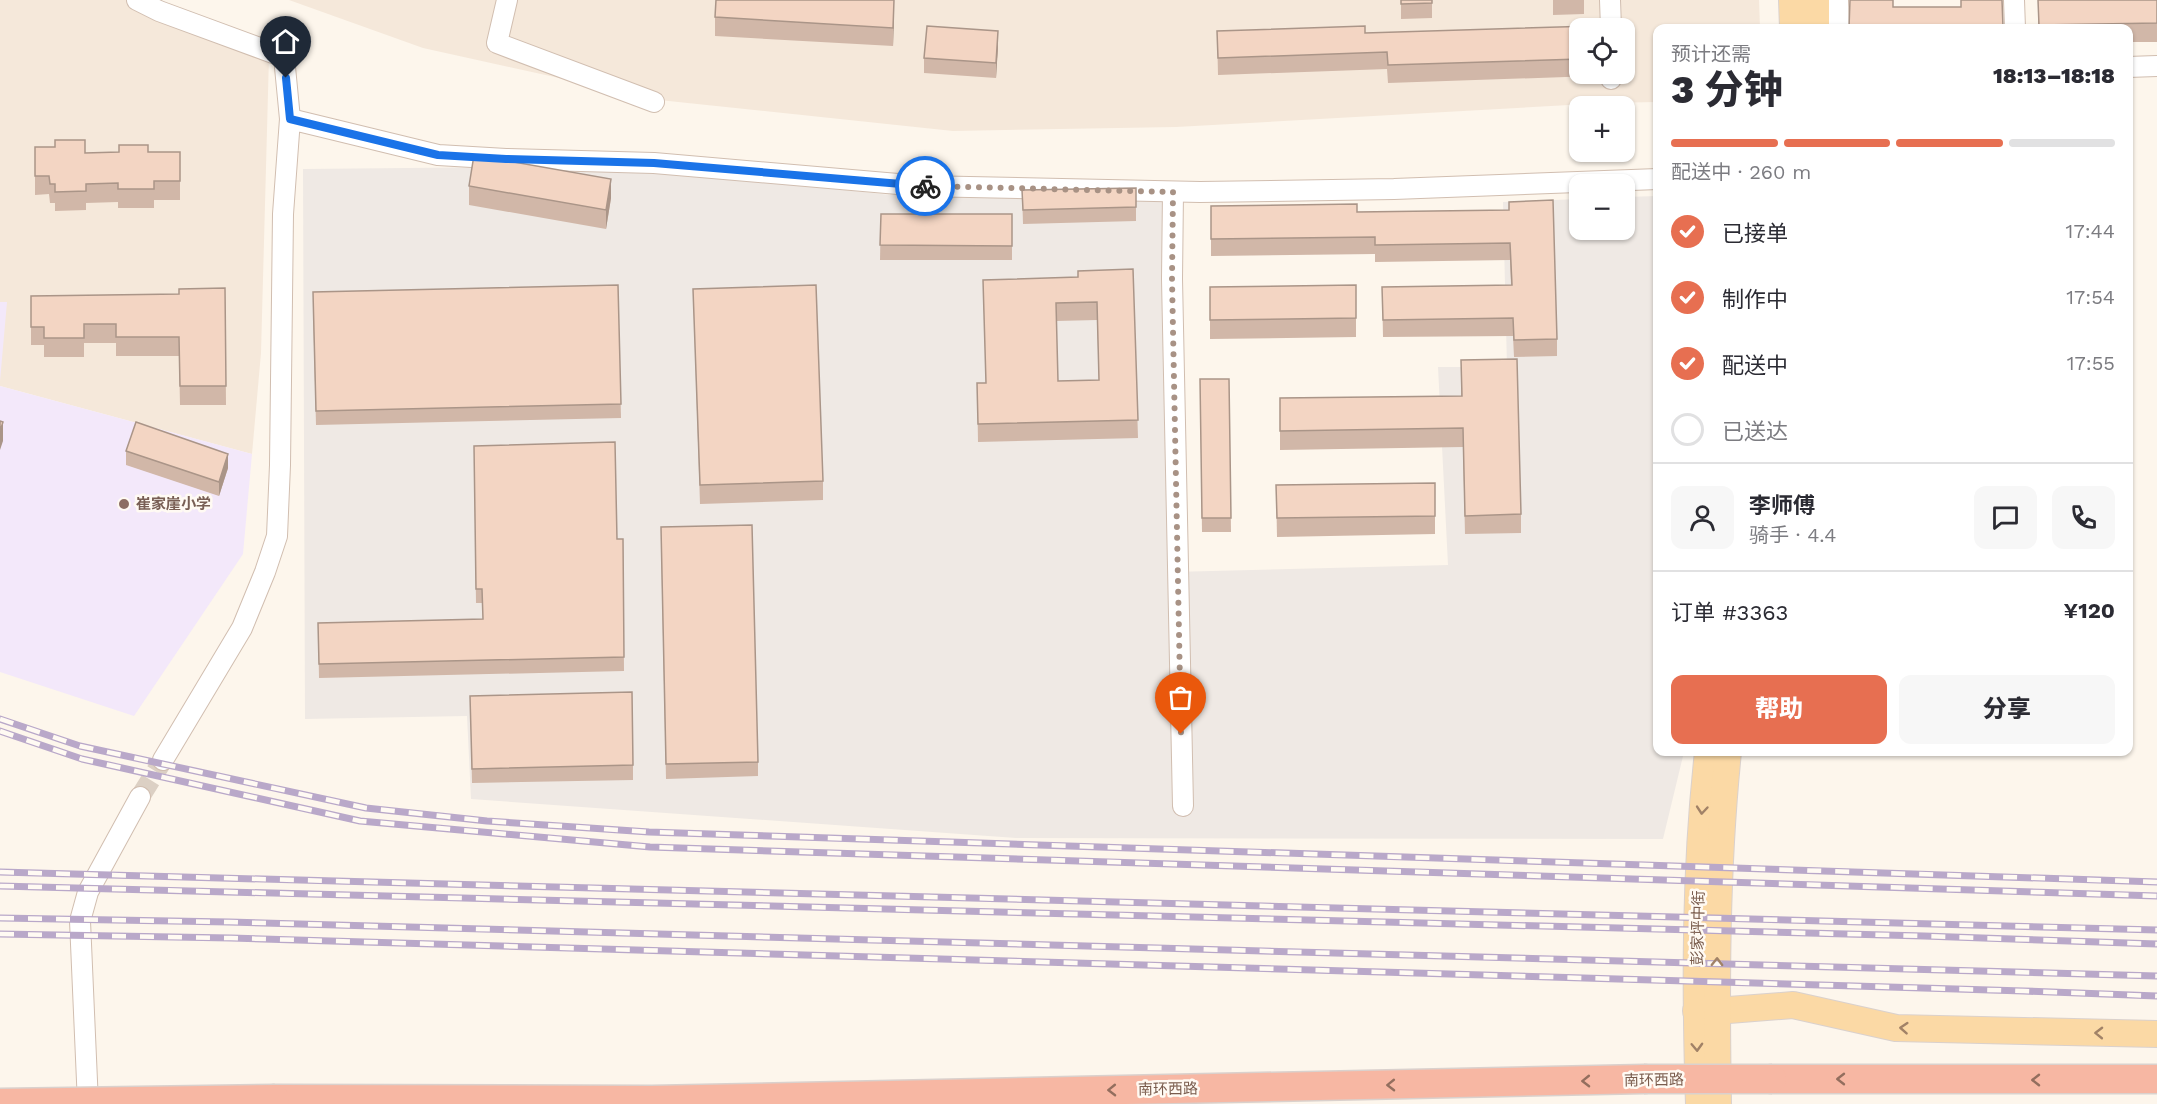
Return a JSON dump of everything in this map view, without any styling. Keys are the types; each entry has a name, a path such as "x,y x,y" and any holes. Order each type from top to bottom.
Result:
{"highway":[{"name":"南环西路","path":"0,1103 275,1099 652,1100 1644,1079 2157,1079"}],"main road":[{"path":"1792,0 1793,24"},
{"path":"1816,0 1816,24"},
{"name":"彭家坪中街","path":"1708,756 1699,844 1706,1011 1718,1104"},
{"name":"彭家坪中街","path":"1699,1104 1728,756"},
{"path":"1706,1011 1793,1005 1896,1028 2157,1034"}],"street":[{"path":"137,0 159,11 284,57 290,119 283,214 277,536 242,628 163,760"},
{"path":"507,0 496,43 654,102"},
{"path":"1610,0 1611,18"},
{"path":"1838,0 1839,24"},
{"path":"2014,0 2015,24"},
{"path":"2133,67 2157,66"},
{"path":"290,119 438,155 654,163 921,186 1173,192 1394,189 1653,179"},
{"path":"1173,192 1172,291 1183,806"},
{"path":"88,1104 80,921 88,892 140,797"}],"shaded area":[{"path":"0,0 134,0 269,56 261,353 252,454 0,386"},
{"path":"289,0 1759,0 1760,24 1653,24 1653,102 1635,102 1635,96 1569,96 1569,105 1176,127 953,131 659,100 423,48"},
{"path":"624,166 891,195 1162,195 1172,572 1448,565 1438,367 1507,367 1503,202 1569,199 1569,240 1635,240 1635,197 1653,196 1653,756 1683,756 1663,839 1016,838 471,799 467,716 305,719 303,169"},
{"path":"0,302 7,302 0,381"},
{"name":"崔家崖小学","path":"0,386 252,454 243,554 134,716 0,672"}],"building":[{"path":"716,0 894,0 893,28 715,17"},
{"path":"1401,0 1432,0 1432,3 1401,4"},
{"path":"1850,0 1893,0 1893,7 1961,7 1961,0 2002,0 2003,24 1849,24"},
{"path":"2038,0 2157,0 2157,23 2039,24"},
{"path":"927,26 998,31 996,63 924,58"},
{"path":"1365,26 1365,33 1569,27 1569,59 1388,65 1387,52 1218,58 1217,31"},
{"path":"55,140 85,140 85,153 119,152 119,145 148,145 148,152 180,152 180,181 154,181 154,189 118,189 118,183 86,184 86,191 55,192 55,184 50,184 49,176 35,176 35,147 55,147"},
{"path":"474,155 611,179 606,210 469,186"},
{"path":"1136,188 1136,207 1023,210 1022,190"},
{"path":"1553,200 1557,339 1514,340 1513,318 1383,320 1382,287 1512,285 1510,243 1375,245 1375,237 1211,239 1211,206 1357,204 1357,212 1509,210 1509,202"},
{"path":"881,214 1012,214 1012,246 880,245"},
{"path":"1133,269 1138,420 978,424 977,383 986,383 983,280 1078,277 1078,271","holes":["1097,302 1099,380 1058,381 1056,303"]},
{"path":"618,285 621,404 316,411 313,292"},
{"path":"816,285 823,481 700,485 693,289"},
{"path":"1356,285 1356,318 1210,320 1210,287"},
{"path":"225,288 226,386 180,386 179,337 116,337 116,324 84,324 84,338 44,338 44,327 31,327 31,296 179,294 179,289"},
{"path":"1517,359 1521,514 1465,516 1463,428 1280,431 1280,398 1462,396 1461,360"},
{"path":"1200,379 1229,379 1231,518 1202,518"},
{"path":"136,422 228,454 219,482 126,451"},
{"path":"615,442 617,539 623,539 624,657 319,664 318,623 483,619 482,589 476,589 474,446"},
{"path":"1435,483 1435,516 1277,518 1276,485"},
{"path":"752,525 758,762 666,764 661,527"},
{"path":"632,692 633,765 472,769 470,696"}],"tunnel":[{"path":"140,797 163,760"}],"railway":[{"path":"0,719 80,746 366,808 487,821 649,832 2157,882"},
{"path":"0,731 82,759 360,821 650,847 2157,896"},
{"path":"0,872 2157,930"},
{"path":"0,886 2157,944"},
{"path":"0,918 229,922 2157,976"},
{"path":"0,934 231,938 2157,996"}],"way so far":[{"path":"925,186 1173,192 1172,279 1181,734"}],"place":[{"name":"崔家崖小学","path":"124,504"}],"route":[{"path":"286,78 290,119 438,155 654,163 925,186"}]}
